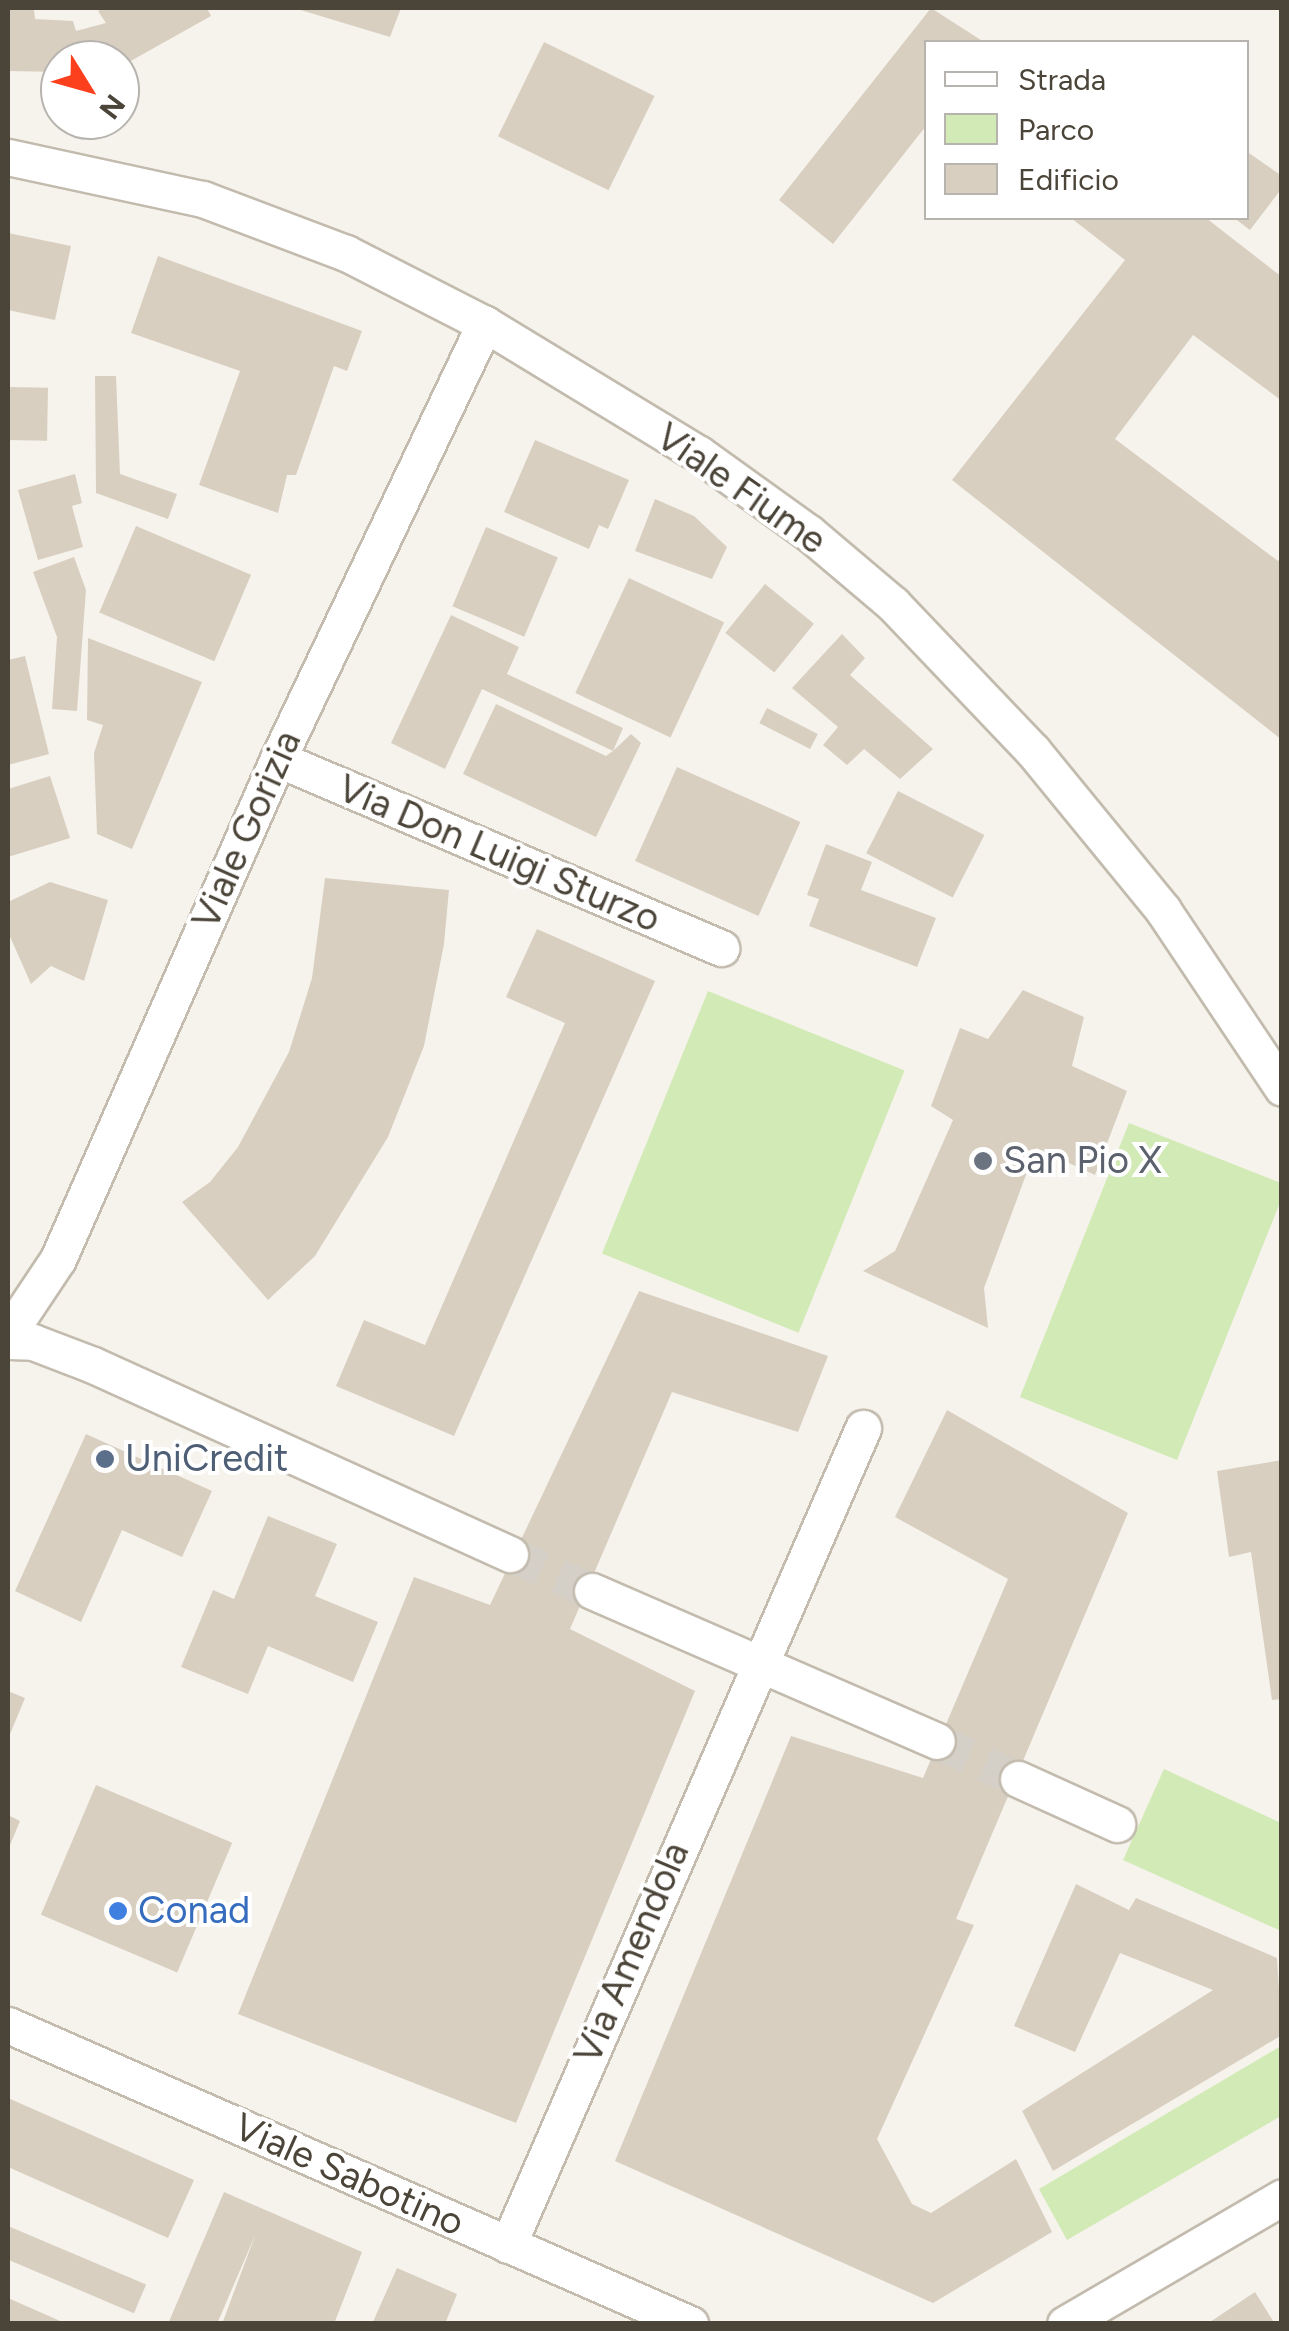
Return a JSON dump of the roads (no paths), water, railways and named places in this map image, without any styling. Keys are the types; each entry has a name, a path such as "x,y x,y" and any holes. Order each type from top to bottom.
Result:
{"street":[{"name":"Viale Fiume","path":"8,157 109,175 274,223 485,324 699,454 894,604 1033,751 1163,910 1282,1088"},
{"name":"Viale Gorizia","path":"8,1337 58,1259 278,759 485,324"},
{"name":"Via Don Luigi Sturzo","path":"278,759 721,948"},
{"path":"8,1337 93,1364 510,1554"},
{"name":"Via Amendola","path":"508,2245 756,1662 863,1428"},
{"path":"592,1591 937,1741"},
{"path":"1018,1778 1117,1824"},
{"name":"Viale Sabotino","path":"8,2025 690,2324"},
{"path":"1065,2324 1282,2197"}],"tunnel":[{"path":"510,1554 592,1591"},
{"path":"937,1741 1018,1779"}],"place":[{"name":"San Pio X","path":"983,1161"},
{"name":"UniCredit","path":"105,1459"},
{"name":"Conad","path":"118,1911"}]}
